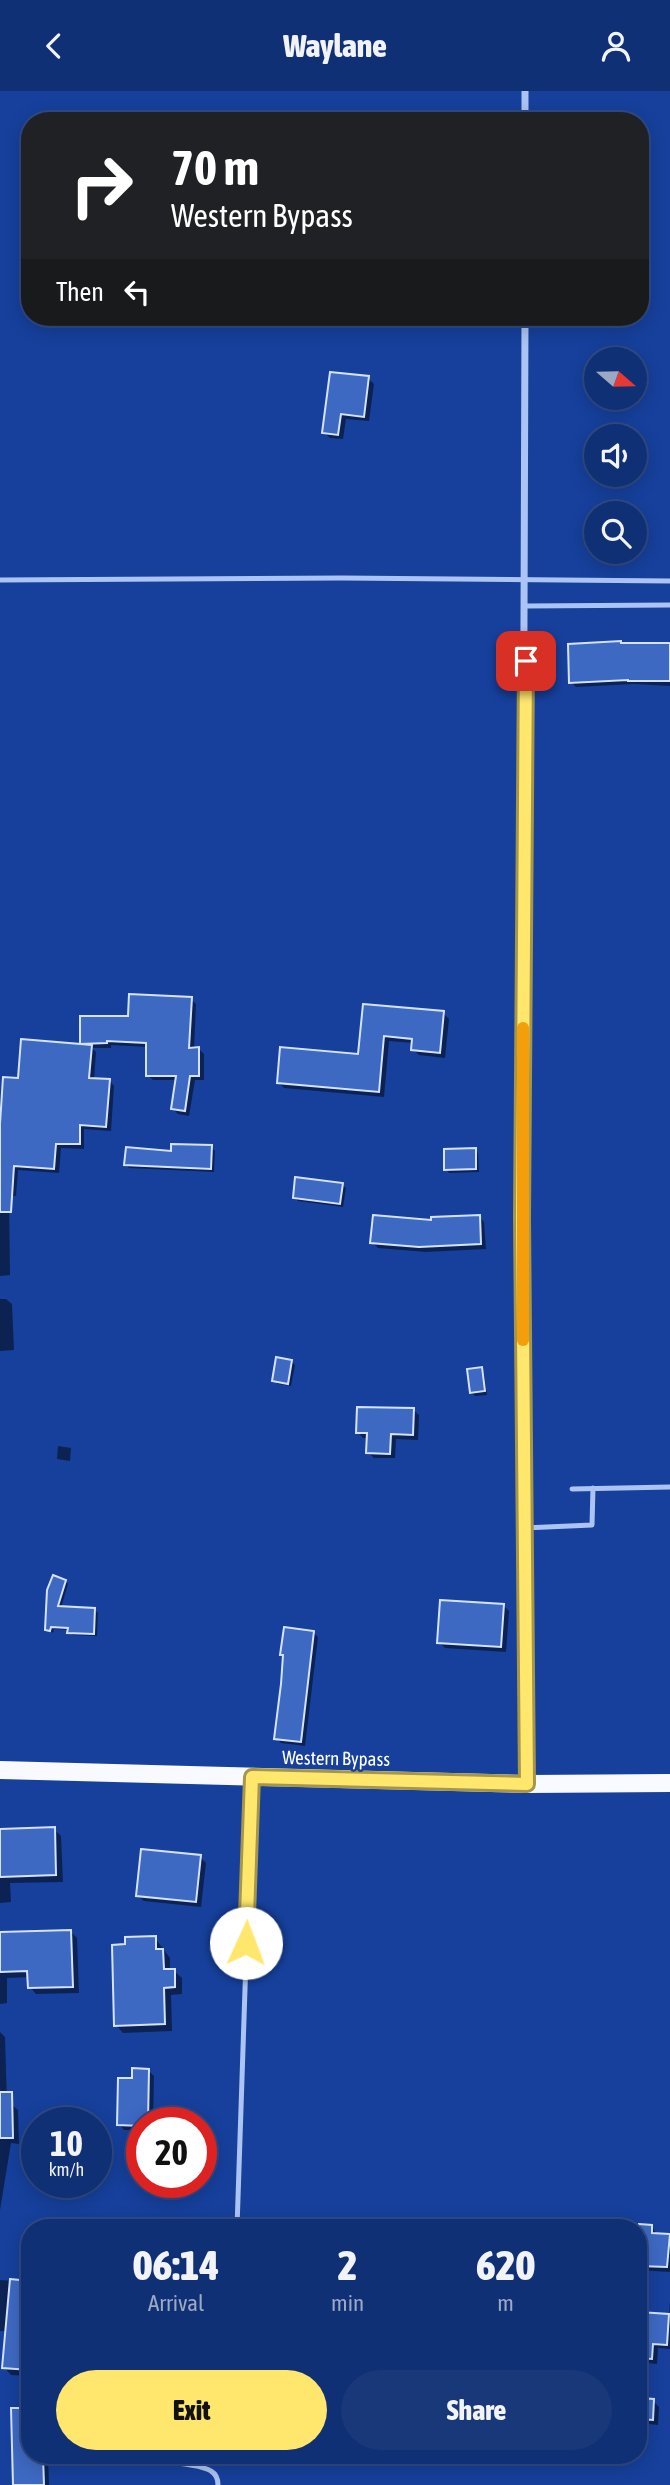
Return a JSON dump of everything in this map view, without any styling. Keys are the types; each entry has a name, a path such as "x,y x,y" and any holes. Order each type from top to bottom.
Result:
{"main road":[{"name":"Western Bypass","path":"0,1770 527,1784 670,1783"}],"street":[{"path":"525,91 525,112"},
{"path":"525,326 522,1218 527,1784"}],"lane":[{"path":"0,580 670,581"},
{"path":"526,605 670,605"},
{"path":"572,1489 670,1487"},
{"path":"524,1528 593,1525 593,1488"},
{"path":"237,2219 252,1777"},
{"path":"185,2464 211,2471 218,2480 218,2485"}],"building":[{"path":"330,372 369,376 364,417 341,414 338,435 322,433"},
{"path":"621,641 670,643 670,681 569,683 568,644"},
{"path":"129,994 192,997 189,1048 199,1047 199,1076 190,1076 185,1111 171,1109 176,1076 146,1076 146,1043 107,1041 80,1044 80,1016 128,1016"},
{"path":"363,1004 444,1011 440,1053 411,1050 412,1039 384,1036 379,1092 277,1083 280,1047 358,1054"},
{"path":"21,1039 92,1045 89,1078 110,1079 106,1127 80,1125 80,1144 56,1144 54,1169 14,1166 11,1212 0,1212 3,1077 18,1078"},
{"path":"171,1144 212,1145 211,1169 124,1165 126,1147 171,1151"},
{"path":"476,1148 476,1169 444,1170 444,1149"},
{"path":"295,1177 343,1183 340,1204 293,1198"},
{"path":"373,1215 431,1220 431,1217 480,1215 481,1244 419,1247 370,1243"},
{"path":"276,1357 292,1360 288,1384 272,1381"},
{"path":"482,1367 485,1391 470,1393 467,1369"},
{"path":"357,1407 414,1408 413,1435 391,1434 390,1454 366,1453 367,1433 356,1433"},
{"path":"53,1575 66,1580 58,1606 95,1608 94,1634 67,1633 68,1628 51,1627 50,1631 45,1630 47,1590"},
{"path":"440,1600 504,1604 501,1647 437,1643"},
{"path":"284,1627 314,1631 301,1742 274,1739"},
{"path":"55,1827 56,1875 0,1877 0,1829"},
{"path":"141,1849 201,1855 196,1902 136,1896"},
{"path":"71,1930 73,1987 28,1988 27,1971 0,1972 0,1932"},
{"path":"156,1936 156,1949 163,1949 164,1969 175,1969 175,1987 164,1988 165,2024 114,2026 112,1945 125,1944 125,1937"},
{"path":"132,2068 149,2069 148,2107 126,2107 126,2125 117,2125 118,2078 132,2078"},
{"path":"0,2092 12,2092 13,2138 0,2138"},
{"path":"647,2225 652,2225 652,2233 670,2234 667,2267 647,2266"},
{"path":"10,2279 21,2280 21,2369 2,2368"},
{"path":"647,2313 669,2314 667,2345 653,2344 652,2359 647,2359"},
{"path":"647,2399 654,2399 653,2420 647,2420"},
{"path":"11,2408 21,2408 21,2464 43,2464 44,2485 13,2485"}],"slow traffic":[{"path":"523,1028 523,1340"}],"route":[{"path":"246,1943 252,1777 527,1784 522,1218 526,661"}]}
